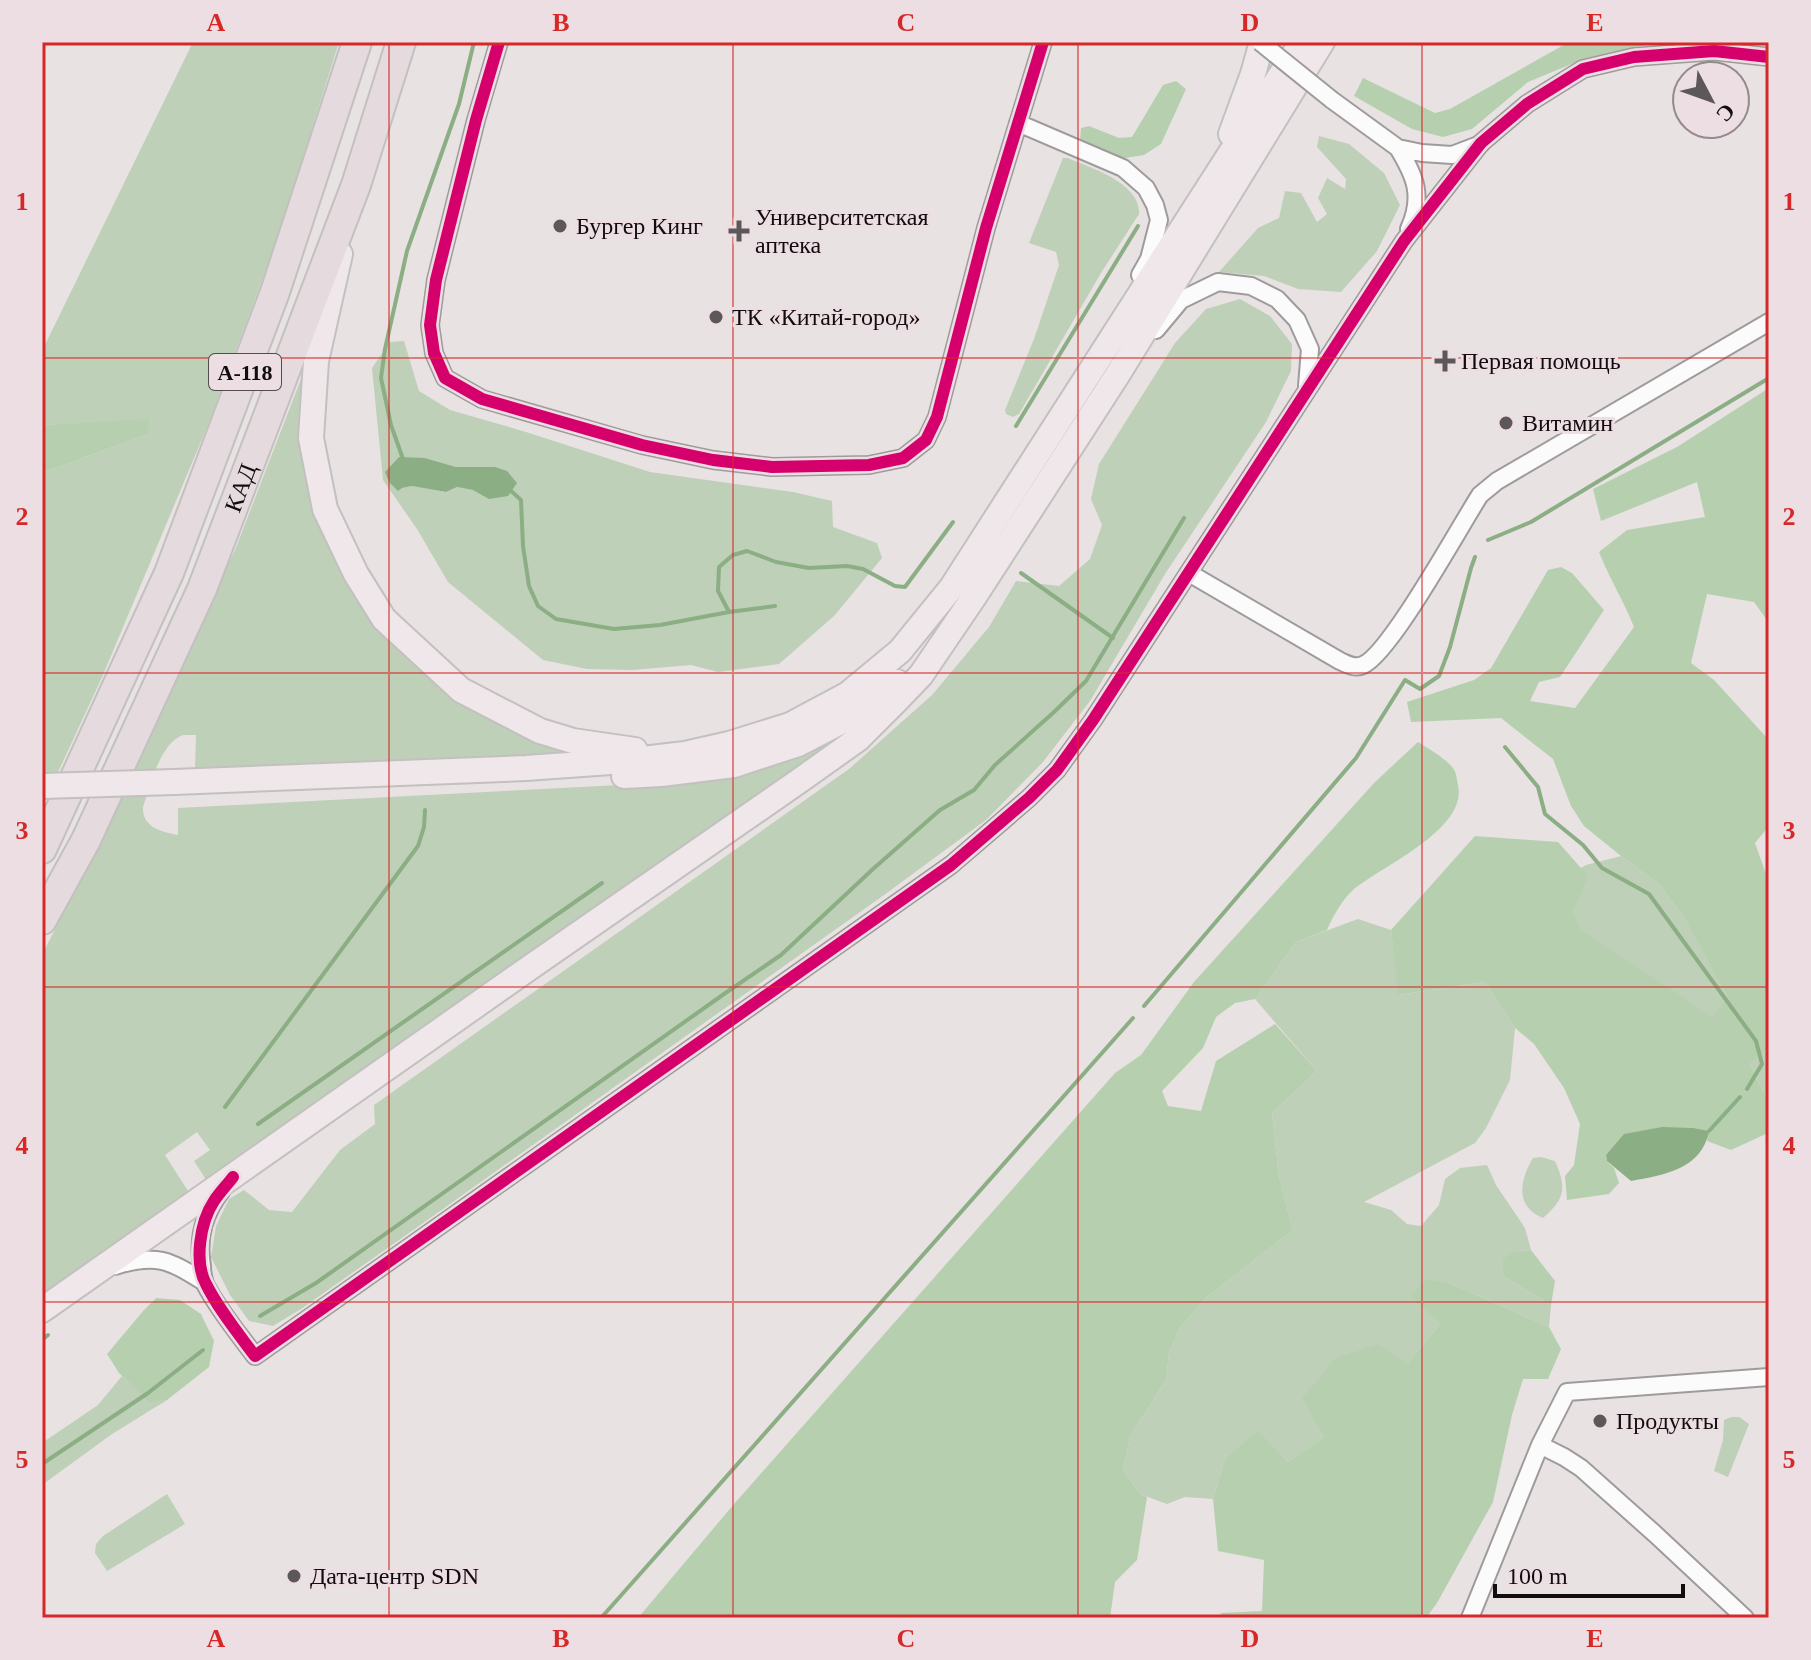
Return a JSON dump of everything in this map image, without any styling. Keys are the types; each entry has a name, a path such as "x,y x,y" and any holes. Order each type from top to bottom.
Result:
{"highway":[{"name":"КАД","path":"42,849 169,573 275,292 357,42"},
{"name":"КАД","path":"42,920 86,840 202,589 356,185 401,42"}],"main road":[{"path":"1215,180 1253,74 1261,42"},
{"path":"42,794 526,768 685,754 790,725 848,694 900,651 952,587 1302,42"},
{"path":"42,1310 858,739 921,675 974,597 1118,374 1322,42"},
{"path":"1291,93 1340,42"},
{"path":"356,185 316,361 311,438 325,509 356,574 384,619 425,660 461,690 499,711 540,731 573,741 685,754"},
{"path":"42,786 527,781 646,775 734,765 798,744 852,716 897,682 949,632"}],"street":[{"path":"498,46 436,280 430,325 434,353 445,378 482,399 642,445 713,460 772,467 869,465 903,458 926,440 937,417 986,228 1043,42"},
{"path":"1261,42 1332,100 1398,148 1412,171 1416,193 1415,216 1404,241"},
{"path":"99,1271 136,1259 160,1259 180,1267 204,1282 255,1356 951,865 1057,770 1093,720 1404,241 1481,143 1527,104 1583,69 1634,57 1714,51 1769,57"},
{"path":"1018,123 1123,168 1146,188 1155,205 1159,220 1149,259 1094,367"},
{"path":"1398,148 1452,155 1481,143"},
{"path":"1118,374 1181,300 1218,282 1251,286 1264,292 1277,299 1297,320 1310,349 1307,389"},
{"path":"1189,573 1340,661 1362,666 1378,655 1409,611 1480,495 1497,481 1769,322"},
{"path":"204,1282 199,1248 202,1227 212,1203 233,1177"},
{"path":"1470,1618 1540,1445 1567,1392 1769,1377"},
{"path":"1540,1445 1581,1468 1745,1618"}],"shaded area":[{"path":"193,42 339,42 277,240 210,420 103,675 42,802 42,473 148,434 148,420 42,425 42,351"},
{"path":"1569,42 1670,42 1586,58 1528,82 1472,129 1443,137 1412,129 1354,96 1363,78 1435,113 1450,109"},
{"path":"1176,81 1186,89 1161,144 1144,155 1119,159 1080,140 1081,128 1089,126 1119,138 1132,137 1163,85"},
{"path":"1319,136 1349,144 1384,173 1400,205 1377,251 1341,292 1298,289 1264,276 1219,272 1258,228 1279,218 1285,191 1301,193 1317,222 1327,214 1318,198 1327,178 1345,189 1346,179 1317,147"},
{"path":"1063,158 1101,172 1123,185 1137,203 1139,214 1019,414 1013,417 1005,410 1059,265 1056,252 1029,243"},
{"path":"1240,299 1270,316 1292,344 1291,371 1266,422 1165,574 1090,701 1043,762 986,820 426,1221 273,1326 249,1321 230,1295 211,1257 216,1226 229,1199 244,1190 269,1210 292,1212 340,1150 375,1124 374,1105 849,769 932,695 989,627 1016,581 1059,586 1090,559 1102,525 1091,499 1099,464 1175,343 1206,309"},
{"path":"404,341 419,391 450,410 650,472 793,492 832,501 833,527 877,543 882,558 834,616 779,664 718,672 691,665 632,670 587,669 543,660 448,582 383,480 372,368 390,342","holes":["425,458 456,467 495,467 473,490 457,487 446,492 412,486 402,488"]},
{"path":"308,361 311,494 333,556 355,595 389,641 416,667 459,700 585,756 195,770 196,735 183,735 168,747 157,766 143,807 149,824 178,835 178,808 697,781 875,714 207,1181 194,1161 210,1150 197,1132 165,1155 190,1194 42,1296 42,955 106,828 235,550"},
{"path":"1769,388 1769,623 1754,602 1707,594 1691,663 1714,680 1769,740 1769,826 1755,843 1766,874 1769,873 1769,1048 1750,1063 1769,1101 1768,1133 1731,1150 1707,1141 1708,1131 1625,1134 1606,1155 1619,1183 1609,1194 1567,1200 1565,1176 1574,1165 1580,1124 1564,1088 1534,1044 1515,1028 1485,982 1398,995 1391,930 1475,836 1558,842 1588,876 1573,911 1580,929 1713,1017 1728,996 1683,916 1659,884 1584,826 1571,806 1553,759 1501,718 1411,722 1407,702 1474,680 1491,668 1548,570 1561,567 1572,573 1604,610 1560,677 1539,682 1530,701 1575,708 1634,627 1599,552 1627,530 1705,517 1697,482 1601,521 1593,489 1677,447"},
{"path":"149,419 148,434 42,473 42,425"},
{"path":"399,457 425,458 456,467 495,467 507,471 517,483 508,496 489,499 473,490 457,487 446,492 412,486 398,491 385,472"},
{"path":"1418,742 1445,760 1455,772 1458,801 1450,817 1420,845 1354,889 1338,908 1327,930 1296,942 1255,999 1235,1003 1216,1017 1203,1048 1162,1091 1168,1106 1201,1111 1216,1061 1275,1024 1317,1071 1272,1113 1279,1177 1293,1230 1207,1297 1180,1327 1169,1353 1166,1380 1130,1436 1123,1470 1140,1494 1147,1497 1137,1560 1115,1582 1110,1618 638,1618 734,1504 1115,1073 1141,1055 1194,982 1375,782"},
{"path":"1621,856 1659,884 1683,916 1759,1040 1769,1058 1769,1101 1744,1049 1713,1017 1663,986 1566,934 1568,875 1586,865"},
{"path":"1358,919 1391,930 1399,995 1485,982 1515,1028 1510,1080 1475,1143 1364,1202 1391,1210 1407,1224 1421,1226 1439,1205 1445,1179 1460,1168 1487,1165 1496,1185 1525,1228 1531,1250 1516,1251 1503,1276 1551,1305 1549,1327 1447,1282 1441,1323 1407,1364 1326,1437 1288,1462 1258,1432 1225,1458 1213,1499 1185,1497 1167,1504 1140,1494 1123,1470 1130,1436 1166,1380 1169,1353 1180,1327 1207,1297 1293,1230 1279,1177 1272,1113 1317,1071 1255,999 1296,942"},
{"path":"1662,1127 1709,1131 1698,1154 1690,1162 1668,1173 1631,1181 1607,1161 1606,1155 1624,1134"},
{"path":"1533,1158 1555,1161 1562,1186 1560,1199 1543,1218 1527,1207 1522,1192"},
{"path":"1531,1250 1555,1281 1551,1305 1503,1276 1503,1259 1516,1251"},
{"path":"1425,1280 1447,1282 1549,1327 1561,1349 1548,1379 1523,1379 1493,1502 1437,1603 1426,1618 1220,1618 1221,1613 1262,1611 1264,1560 1218,1551 1213,1499 1225,1458 1258,1431 1288,1462 1325,1437 1302,1398 1336,1358 1379,1344 1407,1364 1441,1323 1411,1296"},
{"path":"156,1298 180,1300 201,1314 214,1341 209,1367 167,1400 149,1402 119,1373 107,1354"},
{"path":"122,1376 149,1401 167,1400 112,1434 42,1485 42,1443 98,1405"},
{"path":"1739,1417 1749,1424 1728,1477 1714,1471 1723,1440 1724,1420"},
{"path":"167,1494 185,1524 107,1571 95,1553 96,1544 103,1536"}],"waterway":[{"path":"403,459 391,425 381,378 385,349 407,251 459,104 474,42"},
{"path":"1016,426 1138,226"},
{"path":"1488,540 1531,522 1769,378"},
{"path":"510,490 521,500 529,586 538,606 556,619 614,629 660,625 729,612 718,591 719,567 733,555 747,551 776,562 809,568 847,566 863,569 895,586 905,587 953,522"},
{"path":"260,1316 316,1283 781,955 940,810 974,790 995,765 1086,681 1184,518"},
{"path":"1144,1006 1356,758 1405,680 1420,689 1439,676 1475,557"},
{"path":"1021,573 1113,638"},
{"path":"729,612 775,606"},
{"path":"1505,747 1538,787 1545,814 1583,845 1602,868 1649,894 1756,1041 1762,1064 1747,1089"},
{"path":"225,1107 418,846 425,810"},
{"path":"258,1124 602,883"},
{"path":"601,1618 1133,1018"},
{"path":"1709,1131 1740,1097"},
{"path":"42,1340 48,1335"},
{"path":"42,1464 148,1393 203,1350"}],"cycle path":[{"path":"499,42 436,280 430,325 434,353 445,378 482,399 642,445 713,460 772,467 869,465 903,458 926,440 937,417 986,228 1043,42"},
{"path":"233,1177 214,1201 205,1220 200,1242 200,1265 217,1303 255,1356 951,865 1029,798 1057,770 1093,720 1404,241 1481,143 1527,104 1583,69 1634,57 1714,51 1769,57"}],"place":[{"name":"Бургер Кинг","path":"560,226"},
{"name":"Университетская аптека","path":"739,231"},
{"name":"ТК «Китай-город»","path":"716,317"},
{"name":"Первая помощь","path":"1445,361"},
{"name":"Витамин","path":"1506,423"},
{"name":"Продукты","path":"1600,1421"},
{"name":"Дата-центр SDN","path":"294,1576"}]}
